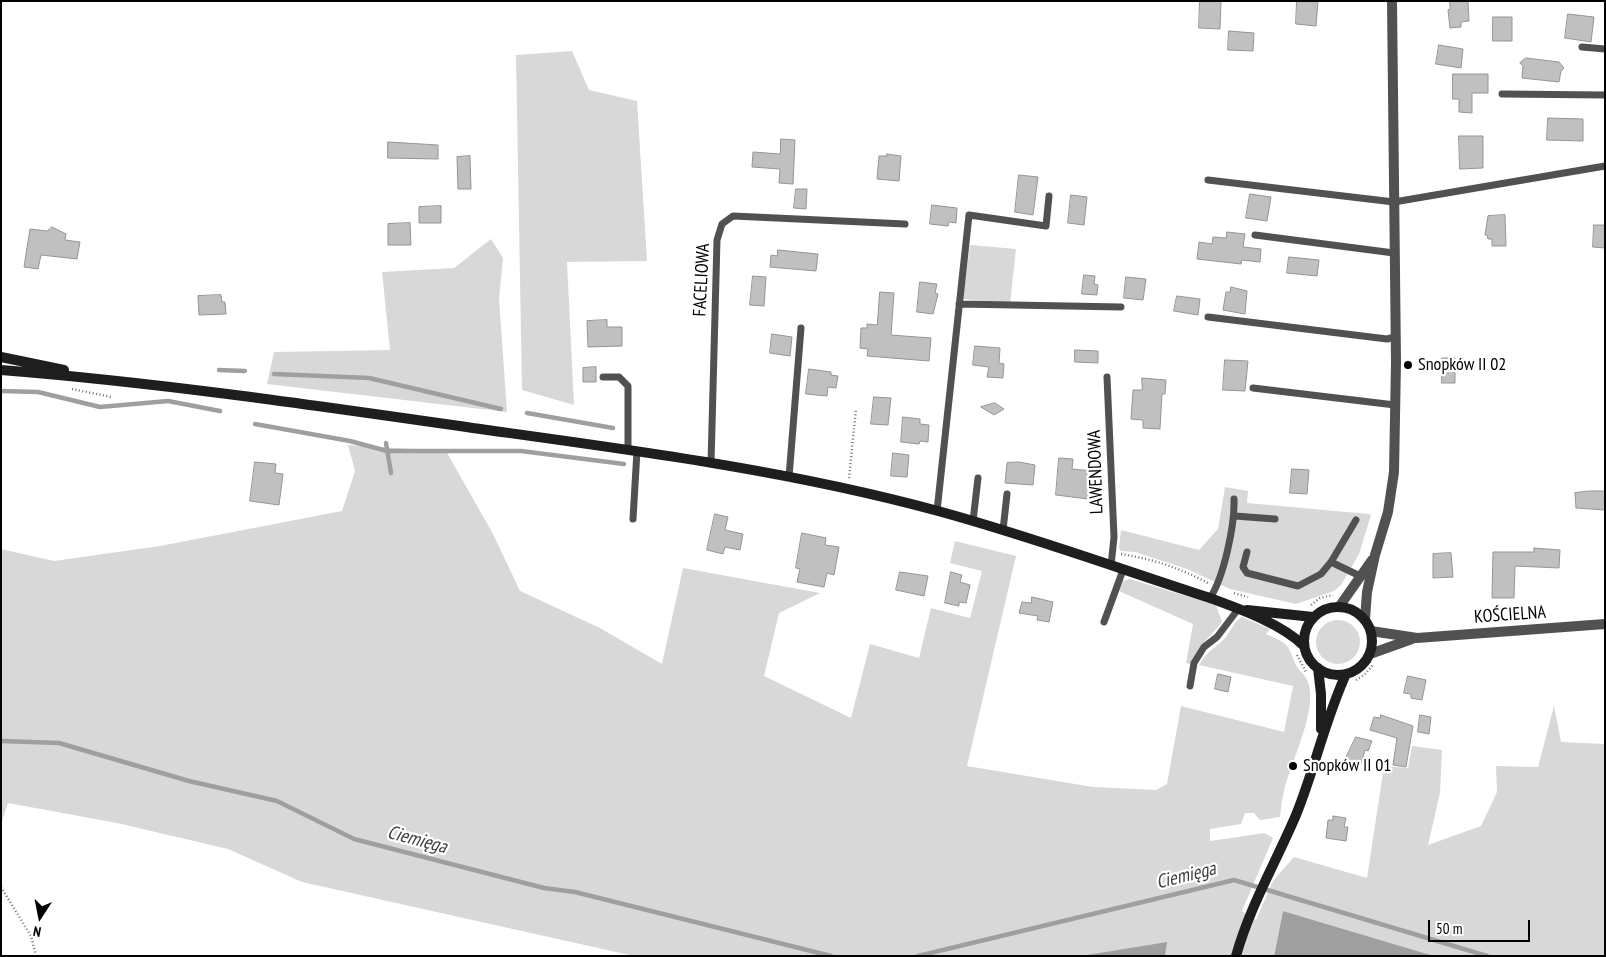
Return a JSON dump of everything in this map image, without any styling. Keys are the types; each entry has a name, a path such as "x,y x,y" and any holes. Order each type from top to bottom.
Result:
{"main road":[{"path":"1,357 104,378"},
{"path":"1,370 104,378 632,450 789,477 848,490 937,511 1003,530 1239,608 1294,635 1299,647 1318,668 1332,674 1350,678"},
{"path":"1236,956 1250,914 1303,796 1321,737 1350,678 1373,658 1371,631 1364,619 1353,610 1339,607 1325,609 1314,617 1299,647"},
{"path":"1239,608 1314,617"},
{"path":"1318,668 1321,694 1321,737"}],"street":[{"path":"1364,619 1375,555 1392,492 1394,472 1395,338 1392,1"},
{"path":"1339,607 1375,555"},
{"name":"KOŚCIELNA","path":"1371,631 1417,638 1605,624"},
{"name":"KOŚCIELNA","path":"1373,658 1417,638"}],"lane":[{"path":"1582,47 1605,49"},
{"path":"1502,94 1605,95"},
{"path":"1208,180 1394,202 1605,166"},
{"path":"937,511 969,215 1046,226 1049,196"},
{"name":"FACELIOWA","path":"711,463 717,240 722,224 733,216 905,224"},
{"path":"1254,235 1394,253"},
{"path":"959,304 1121,307"},
{"path":"1208,317 1387,339 1395,338"},
{"path":"789,477 801,328"},
{"path":"603,377 619,377 628,386 632,450 633,518"},
{"name":"LAWENDOWA","path":"1108,377 1114,537 1111,566"},
{"path":"1252,388 1395,405"},
{"path":"973,521 978,478"},
{"path":"1003,530 1007,494"},
{"path":"1210,598 1217,588 1234,516 1234,499"},
{"path":"1234,516 1275,519"},
{"path":"1247,552 1243,567 1247,573 1298,586 1321,574 1331,562 1356,520"},
{"path":"1331,562 1360,576"},
{"path":"1104,622 1123,570"},
{"path":"1190,686 1194,663 1204,647 1217,637 1239,608"}],"path":[{"path":"848,490 856,409"},
{"path":"1308,607 1320,598 1338,593"},
{"path":"1299,647 1301,664 1308,674"},
{"path":"1350,678 1364,676 1373,658"},
{"path":"1,887 31,936 36,956"}],"shaded area":[{"path":"572,51 589,90 637,101 647,261 567,262 574,405 522,390 516,55"},
{"path":"491,239 503,258 499,298 507,412 267,384 274,352 390,350 382,272 454,268"},
{"path":"970,245 1016,249 1010,303 963,299"},
{"path":"348,445 446,451 493,534 520,591 600,628 662,664 683,568 820,593 779,613 764,676 851,718 870,644 919,658 931,608 970,618 982,571 950,563 955,541 1016,556 967,766 1093,787 1156,790 1167,784 1181,706 1284,732 1293,686 1199,665 1205,656 1224,639 1242,617 1270,629 1266,634 1286,645 1297,667 1306,678 1310,691 1307,719 1287,780 1280,817 1260,820 1254,813 1245,813 1241,824 1210,829 1210,841 1265,833 1273,838 1242,911 1256,920 1273,881 1294,857 1367,878 1384,766 1408,768 1412,746 1442,750 1440,793 1428,845 1481,826 1497,792 1496,766 1538,767 1554,706 1561,742 1605,744 1605,956 1434,956 1283,911 1274,956 634,956 302,882 228,849 117,823 8,803 1,824 1,549 54,561 160,546 342,511 355,471"},
{"path":"1225,487 1248,491 1247,503 1371,515 1359,554 1341,585 1334,591 1296,604 1230,589 1187,569 1135,552 1121,551 1119,548 1121,530 1199,550 1218,529"},
{"path":"1130,579 1216,605 1222,622 1201,646 1191,664 1186,663 1193,624 1119,591 1123,581"},
{"path":"1334,620 1342,620 1354,626 1360,642 1354,658 1342,664 1334,664 1322,658 1316,646 1316,638 1322,626"},
{"path":"1283,911 1434,956 1274,956"},
{"path":"1167,942 1165,956 1081,956"}],"building":[{"path":"1200,1 1221,1 1220,29 1199,28"},
{"path":"1297,1 1318,1 1316,26 1296,24"},
{"path":"1450,1 1468,1 1469,21 1461,22 1461,27 1450,28 1448,10 1450,9"},
{"path":"1568,14 1594,17 1591,42 1565,38"},
{"path":"1493,17 1512,17 1512,41 1493,41"},
{"path":"1229,31 1254,33 1253,51 1228,50"},
{"path":"1439,45 1463,49 1461,68 1436,64"},
{"path":"1526,58 1559,62 1564,68 1561,71 1559,82 1522,78 1523,66 1520,63"},
{"path":"1453,74 1488,74 1488,93 1472,93 1472,113 1459,112 1459,99 1453,99"},
{"path":"1548,118 1583,119 1583,141 1547,140"},
{"path":"1459,136 1483,136 1483,168 1460,169"},
{"path":"781,139 795,140 793,184 779,183 780,169 752,167 753,152 780,154"},
{"path":"388,142 438,145 438,159 388,158"},
{"path":"887,154 901,156 899,181 877,179 879,156 887,156"},
{"path":"470,156 471,189 458,189 457,157"},
{"path":"1019,175 1038,177 1033,215 1015,212"},
{"path":"796,189 807,189 806,209 794,208"},
{"path":"1250,194 1271,197 1267,221 1246,218"},
{"path":"1071,195 1087,197 1084,225 1068,223"},
{"path":"932,205 957,208 956,223 949,222 948,226 930,224"},
{"path":"441,206 441,223 419,223 419,207"},
{"path":"1505,215 1506,246 1492,246 1492,239 1488,239 1487,235 1485,235 1488,216"},
{"path":"410,223 411,245 388,245 388,224"},
{"path":"1594,225 1605,225 1605,248 1593,247"},
{"path":"52,227 66,234 65,240 80,242 77,259 41,255 38,269 24,267 30,229 47,231"},
{"path":"1227,232 1245,234 1243,247 1261,249 1260,262 1242,260 1241,264 1197,259 1199,242 1212,244 1213,237 1226,238"},
{"path":"778,250 818,254 816,271 770,267 771,255 777,256"},
{"path":"1289,257 1319,260 1317,276 1287,273"},
{"path":"1084,275 1095,276 1094,284 1098,285 1097,295 1082,294"},
{"path":"753,276 766,277 764,306 750,305"},
{"path":"1126,277 1146,279 1143,300 1124,298"},
{"path":"920,282 937,284 935,293 938,294 933,314 917,312"},
{"path":"1231,287 1247,291 1245,314 1223,310 1226,292 1230,292"},
{"path":"880,292 894,293 891,335 931,338 929,361 867,356 868,349 860,348 861,328 867,328 867,324 877,325"},
{"path":"221,295 222,302 225,302 226,314 199,315 198,296"},
{"path":"1177,296 1200,299 1198,315 1174,311"},
{"path":"607,320 607,327 622,327 622,346 588,347 587,321"},
{"path":"772,334 792,337 790,356 770,353"},
{"path":"975,346 1000,348 999,363 1004,364 1003,378 987,377 989,367 973,365"},
{"path":"1075,350 1098,351 1098,363 1075,362"},
{"path":"1442,358 1455,358 1455,383 1442,383"},
{"path":"1225,360 1248,361 1245,391 1223,390"},
{"path":"596,367 596,382 583,382 583,368"},
{"path":"809,369 831,372 831,375 838,376 836,388 828,387 827,396 806,394"},
{"path":"1142,378 1166,380 1165,394 1162,394 1160,429 1143,428 1143,420 1131,419 1133,390 1142,390"},
{"path":"874,397 891,398 888,425 871,424"},
{"path":"995,403 1004,409 994,415 981,407"},
{"path":"903,417 920,419 920,424 929,425 928,442 920,441 919,444 901,442"},
{"path":"893,453 909,455 907,477 891,476"},
{"path":"1059,458 1073,459 1072,469 1094,471 1093,483 1097,484 1096,500 1056,495"},
{"path":"255,462 276,464 275,473 283,474 279,505 250,501"},
{"path":"1019,462 1035,465 1033,485 1005,483 1007,463"},
{"path":"1292,469 1309,470 1307,494 1290,493"},
{"path":"1605,491 1605,510 1576,508 1575,493"},
{"path":"715,514 728,517 725,530 743,534 740,550 725,547 723,554 707,550"},
{"path":"802,533 826,538 825,545 839,547 834,575 827,573 824,587 797,582 800,569 796,568"},
{"path":"1534,548 1560,550 1559,568 1515,566 1514,598 1492,598 1493,552 1534,552"},
{"path":"1451,553 1453,577 1433,578 1433,554"},
{"path":"900,572 928,576 924,596 896,590"},
{"path":"951,572 962,575 960,582 970,585 966,603 959,602 959,606 945,603"},
{"path":"1032,597 1053,602 1049,622 1037,620 1038,616 1019,613 1022,602 1031,603"},
{"path":"1218,674 1231,677 1228,692 1215,689"},
{"path":"1408,676 1426,680 1422,700 1411,698 1411,694 1404,693"},
{"path":"1381,715 1413,726 1406,767 1393,765 1397,738 1370,730 1374,717 1380,718"},
{"path":"1420,715 1431,717 1429,734 1418,732"},
{"path":"1356,737 1372,741 1368,751 1365,750 1361,764 1345,760"},
{"path":"1333,816 1346,818 1344,827 1348,827 1346,841 1326,838 1328,820 1333,820"}],"waterway":[{"path":"219,370 245,371"},
{"path":"274,374 369,378 501,409"},
{"path":"1,391 38,392 100,407 168,401 220,411"},
{"path":"527,413 613,428"},
{"path":"255,424 350,441 387,451 521,451 624,464"},
{"path":"386,443 391,473"},
{"name":"Ciemięga","path":"1,741 59,743 189,781 277,801 354,839 544,888 575,892 831,956"},
{"name":"Ciemięga","path":"918,956 1234,880 1487,956"}],"place":[{"name":"Snopków II 02","path":"1408,365"},
{"name":"Snopków II 01","path":"1293,766"}]}
